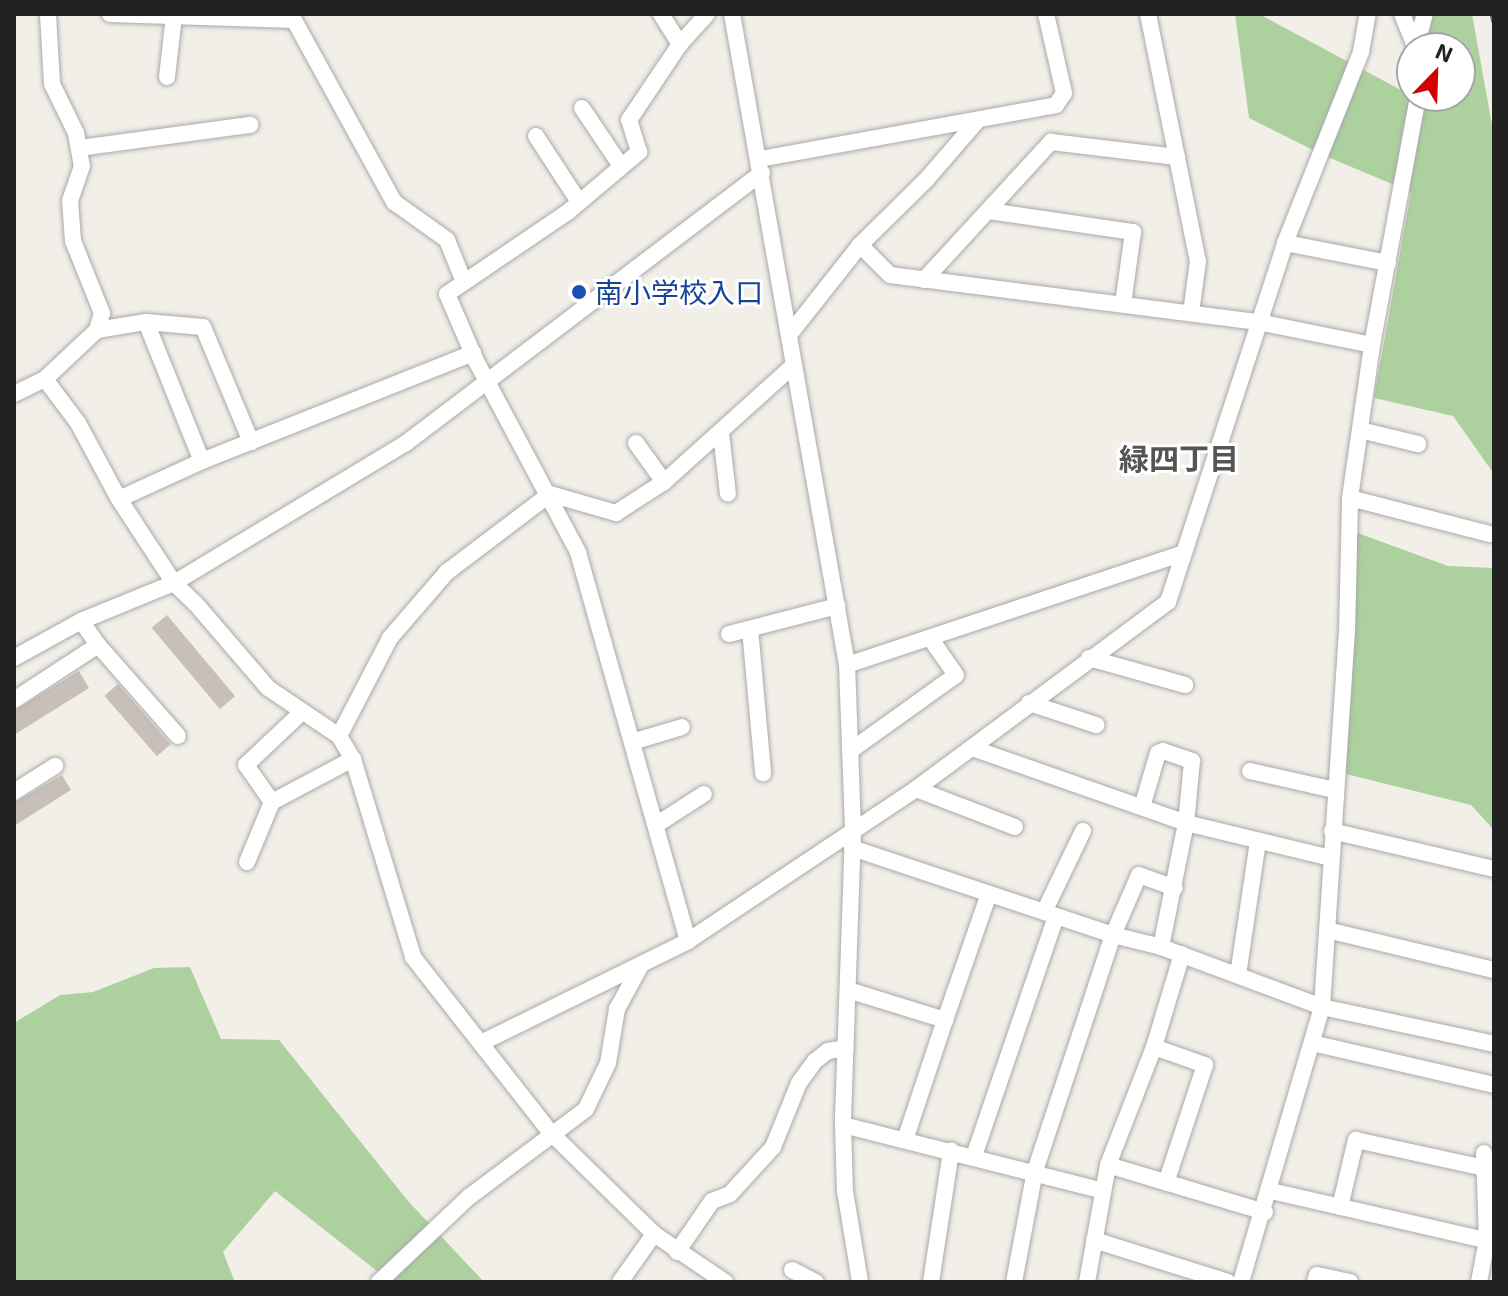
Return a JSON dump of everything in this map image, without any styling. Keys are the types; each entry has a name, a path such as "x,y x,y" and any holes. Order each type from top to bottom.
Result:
{"street":[{"path":"14,394 45,379 97,330 102,313 73,241 70,200 82,166 76,133 52,84 48,14"},
{"path":"110,14 294,20 394,202 447,240 464,282"},
{"path":"661,14 680,44"},
{"path":"688,941 578,552 473,353 447,294 579,202 639,152 629,120 680,44 707,14"},
{"path":"732,14 847,665 852,840 843,1125 845,1191 860,1282"},
{"path":"1148,14 1198,261 1191,313"},
{"path":"481,1043 688,941 852,840 1029,703 1168,602 1285,243 1361,52 1368,14"},
{"path":"14,658 81,621 174,583 406,443 761,166 1056,105 1064,93 1047,15"},
{"path":"167,77 174,16"},
{"path":"582,108 621,166"},
{"path":"1241,1282 1265,1212 1322,1007 1334,790 1347,633 1350,498 1372,345 1415,112"},
{"path":"789,335 860,245 926,180 976,122"},
{"path":"79,148 250,125"},
{"path":"536,136 579,202"},
{"path":"924,280 1051,142 1177,157"},
{"path":"989,211 1133,232 1123,304"},
{"path":"1285,243 1388,263"},
{"path":"860,245 890,275 1258,322 1372,345"},
{"path":"97,330 146,322 203,327 251,442"},
{"path":"146,322 202,461"},
{"path":"119,499 202,461 473,353"},
{"path":"550,494 616,513 664,482 793,366"},
{"path":"45,379 78,423 119,499 174,583 268,688 339,736 353,759 413,957 551,1133 654,1234 725,1282"},
{"path":"1360,430 1418,444"},
{"path":"721,433 728,494"},
{"path":"636,443 664,482"},
{"path":"339,736 390,638 447,572 550,494"},
{"path":"1350,498 1489,534"},
{"path":"847,665 1183,553"},
{"path":"729,634 837,606"},
{"path":"81,621 98,645 178,736"},
{"path":"750,629 763,773"},
{"path":"850,751 956,675 930,638"},
{"path":"14,700 98,645"},
{"path":"1089,658 1185,685"},
{"path":"1029,703 1096,725"},
{"path":"272,802 246,765 302,712"},
{"path":"632,742 682,727"},
{"path":"972,748 1186,823 1331,858"},
{"path":"1142,807 1158,753 1163,751 1192,761 1186,823 1161,947"},
{"path":"247,862 272,802 353,759"},
{"path":"14,792 55,766"},
{"path":"1250,771 1334,790"},
{"path":"916,789 1015,827"},
{"path":"656,825 704,794"},
{"path":"974,1156 1050,914 1083,831"},
{"path":"1332,831 1494,869"},
{"path":"852,840 989,894 1182,954 1322,1007 1494,1044"},
{"path":"1238,975 1258,841"},
{"path":"1014,1282 1035,1171 1113,935 1139,875 1175,888"},
{"path":"905,1140 989,894"},
{"path":"1327,930 1494,970"},
{"path":"1087,1282 1108,1165 1154,1047 1182,954"},
{"path":"379,1282 469,1197 586,1109 599,1088 608,1063 617,1009 641,964"},
{"path":"848,990 945,1020"},
{"path":"1312,1043 1494,1085"},
{"path":"1154,1047 1205,1065 1166,1183"},
{"path":"677,1252 712,1201 730,1194 773,1147 799,1083 815,1061 828,1051 846,1048"},
{"path":"843,1125 1035,1171 1103,1191"},
{"path":"1340,1207 1356,1140 1488,1164 1490,1241 1479,1282"},
{"path":"931,1282 951,1151"},
{"path":"1108,1165 1265,1212"},
{"path":"1271,1191 1490,1241"},
{"path":"620,1282 654,1234"},
{"path":"1094,1240 1228,1282"},
{"path":"792,1270 816,1282"},
{"path":"1315,1282 1317,1275 1350,1282"}],"green space":[{"path":"1235,14 1259,14 1396,87 1396,112 1476,112 1476,36 1494,136 1494,474 1453,416 1374,398 1411,192 1323,155 1249,118"},
{"path":"1420,14 1472,14 1475,32 1416,32"},
{"path":"1355,532 1448,566 1494,568 1494,830 1471,805 1346,774 1342,703"},
{"path":"190,967 221,1039 279,1040 408,1201 484,1282 391,1282 275,1191 223,1252 235,1282 14,1282 14,1023 60,995 93,992 154,968"}],"building":[{"path":"167,615 235,696 220,709 152,628"},
{"path":"79,671 89,688 14,735 14,711"},
{"path":"118,684 170,744 157,756 104,696"},
{"path":"62,775 71,790 14,826 14,803"}],"railway":[{"path":"1492,14 1494,22"}],"place":[{"name":"南小学校入口","path":"579,292"}],"district":[{"name":"緑四丁目","path":"1179,458"}]}
